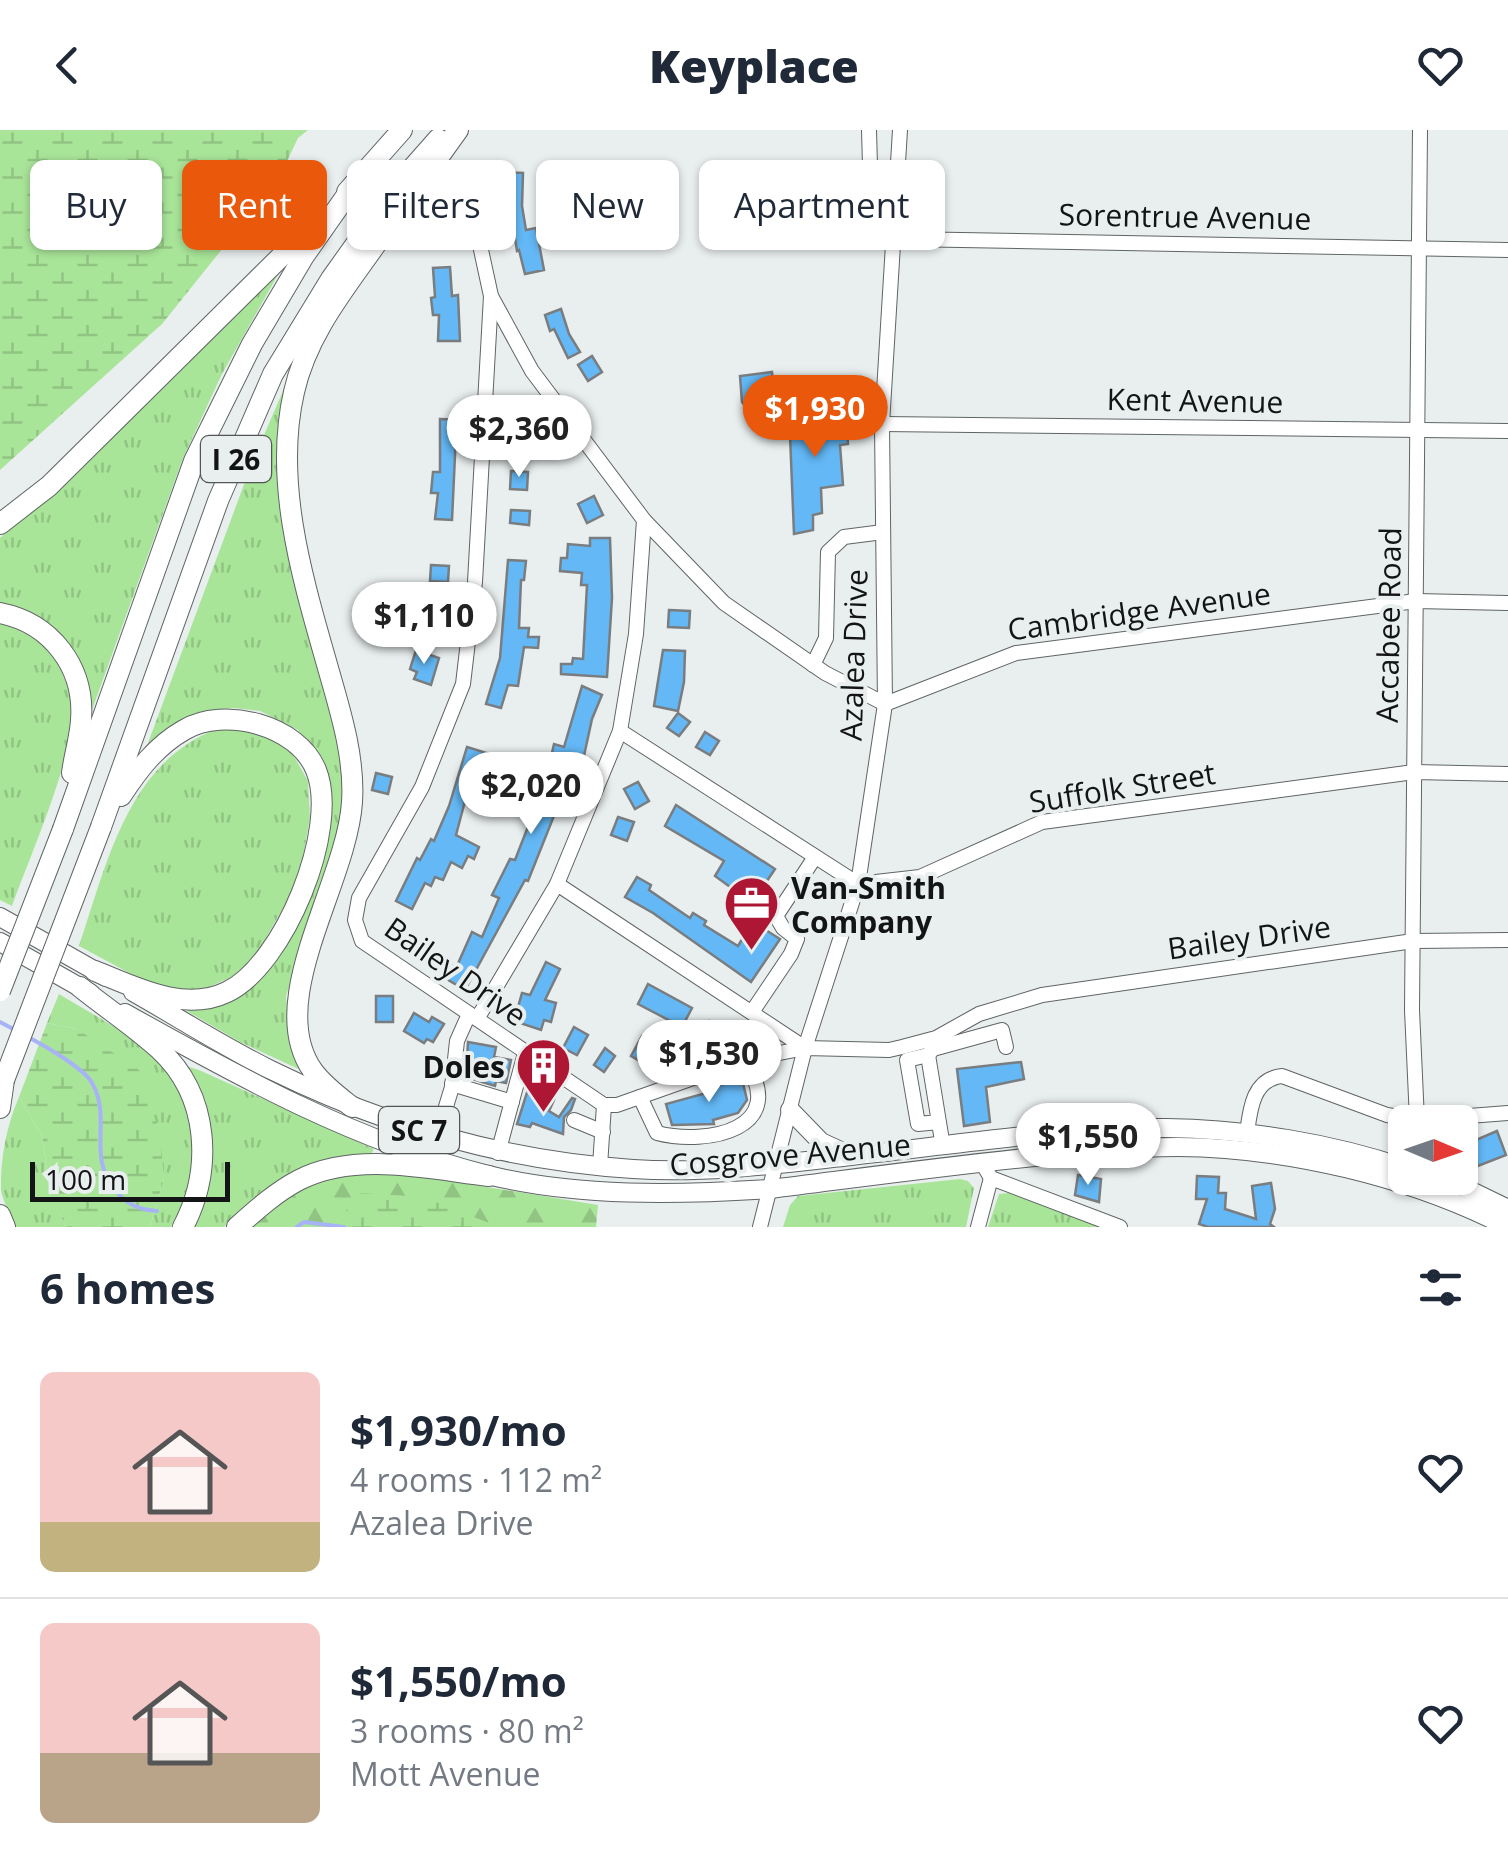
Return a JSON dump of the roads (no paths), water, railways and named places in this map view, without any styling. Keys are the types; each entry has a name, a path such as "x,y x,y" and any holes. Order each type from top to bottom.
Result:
{"highway":[{"name":"I 26","path":"375,160 402,130"},
{"name":"I 26","path":"2,1086 101,828 218,501 273,374 331,279 377,214 446,130"},
{"path":"352,1106 312,1070 302,1050 296,1021 298,986 344,848 352,800 343,718 309,595 289,498 289,420 301,366 327,313 458,130"},
{"path":"0,524 49,486 347,191"},
{"name":"I 26","path":"0,990 63,830 194,462 252,344 304,256 347,195"},
{"path":"0,612 31,622 53,640 76,676 81,725 63,830"},
{"path":"96,971 155,995 194,1000 226,993 251,976 278,942 300,894 323,822 322,793 316,767 274,728 245,720 217,722 188,727 162,746 137,772 101,828"},
{"path":"80,987 162,1052 196,1102 203,1165 197,1200 183,1227"},
{"path":"0,1108 2,1086"},
{"path":"237,1227 300,1180 338,1166 383,1165 490,1176"},
{"path":"0,1216 5,1227"}],"main road":[{"name":"Cosgrove Avenue","path":"0,916 268,1069 352,1106 498,1153 600,1166 700,1169 1097,1131 1168,1128 1247,1133 1388,1164"},
{"name":"Cosgrove Avenue","path":"0,942 255,1086 332,1122 490,1176 634,1193 770,1190 986,1170 1112,1149 1179,1147 1266,1153 1391,1180 1462,1204 1508,1227"},
{"path":"790,1110 820,1142 852,1156"},
{"path":"1478,1195 1508,1209"}],"street":[{"path":"869,130 870,160"},
{"name":"Azalea Drive","path":"899,160 900,130"},
{"name":"Accabee Road","path":"1418,1105 1413,941 1420,130"},
{"name":"Sorentrue Avenue","path":"945,239 1508,250"},
{"path":"481,250 492,296 532,370 644,520 724,602 813,665 885,704"},
{"name":"Azalea Drive","path":"760,1227 806,1048 858,884 885,704 882,424 894,250"},
{"name":"Bailey Drive","path":"492,296 475,582 464,684 422,786 359,898 355,920 362,942 604,1104 618,1105 744,1060 806,1048 889,1050 904,1054 979,1014 1042,995 1413,941 1508,940"},
{"name":"Kent Avenue","path":"882,424 1508,431"},
{"path":"437,1136 452,1084 457,1041 557,884 620,731 636,634 644,520"},
{"path":"813,665 826,638 828,552 844,537 883,532"},
{"name":"Cambridge Avenue","path":"885,704 1016,653 1416,601 1508,603"},
{"path":"620,731 858,884"},
{"name":"Suffolk Street","path":"858,884 920,877 1042,822 1414,772 1508,774"},
{"path":"752,1012 791,954 796,940 776,916 815,856"},
{"path":"557,884 806,1048"},
{"path":"997,1008 1006,1047"},
{"path":"928,1056 934,1049 1002,1030"},
{"path":"498,1153 525,1053"},
{"path":"928,1056 904,1054 918,1124 939,1122"},
{"path":"928,1056 943,1147"},
{"path":"640,1097 656,1133 680,1139 708,1136 750,1122 758,1108 758,1092 744,1060"},
{"path":"1247,1133 1260,1085 1274,1077 1282,1076 1388,1115"},
{"path":"452,1084 512,1102"},
{"path":"600,1166 604,1104"},
{"path":"1478,1115 1508,1113"},
{"path":"574,1120 603,1132"},
{"path":"978,1227 986,1170 1120,1227"}],"waterway":[{"path":"0,1022 17,1031"},
{"path":"30,1038 88,1077 98,1097 101,1152 108,1179 130,1203 157,1211"},
{"path":"297,1227 304,1222 344,1227"}],"place":[{"name":"Van-Smith Company","path":"752,953"},
{"name":"Doles","path":"544,1115"}]}
